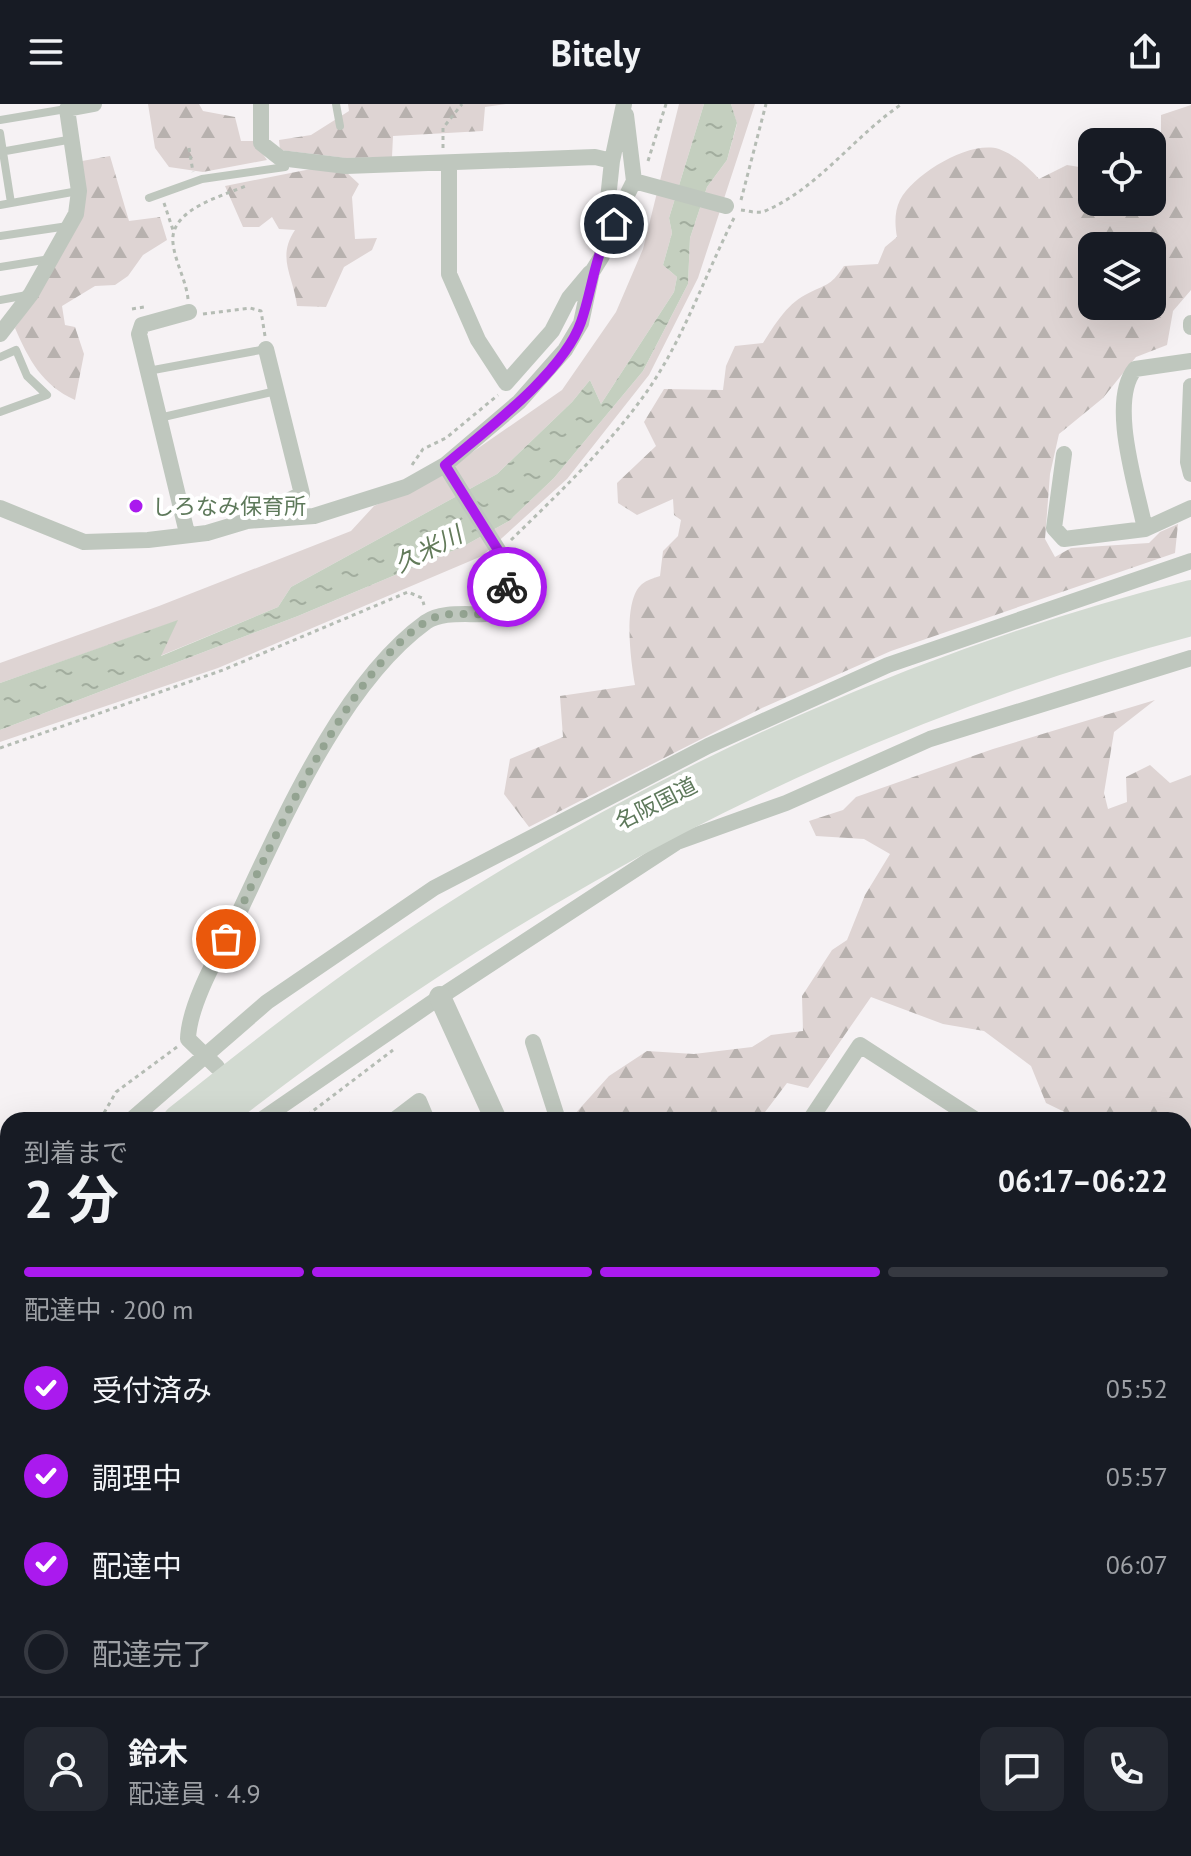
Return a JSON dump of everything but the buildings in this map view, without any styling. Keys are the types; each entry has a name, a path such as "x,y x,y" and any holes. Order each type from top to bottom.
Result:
{"highway":[{"path":"1080,626 1191,583"},
{"name":"名阪国道","path":"210,1109 366,977 445,923 556,856 710,775 887,697 1080,626 1191,595"},
{"name":"名阪国道","path":"210,1109 545,890 718,799 894,720 995,683 1191,621"},
{"path":"894,720 1191,632"}],"street":[{"path":"0,334 31,294 76,214 79,191 67,109 94,104"},
{"path":"261,104 261,143 280,158 346,166 595,157 612,161"},
{"path":"446,163 449,274 478,340 506,383 552,331 569,298 602,256 612,161 624,105"},
{"path":"604,240 634,181 624,105"},
{"path":"634,181 732,208"},
{"path":"247,521 314,516 360,505 406,487 445,465 519,402 565,350 581,323 592,272"},
{"path":"187,533 139,334 142,325 189,312"},
{"path":"0,508 84,542 148,540 207,533 247,521 302,494 266,349"},
{"path":"1145,529 1123,416 1125,380 1135,369 1191,361"},
{"path":"1191,386 1188,462 1191,474"},
{"path":"1064,454 1054,528 1064,539 1145,529 1191,508"},
{"path":"217,1067 188,1039 188,1027 288,812 330,739 384,661 428,621 438,616 485,614 501,599 509,584 508,566 445,465"},
{"path":"140,1112 267,1002 434,888 708,746 888,665 1191,561"},
{"path":"263,1112 677,842 786,803 930,739 1191,658"},
{"path":"440,997 492,1112"},
{"path":"533,1042 555,1112"},
{"path":"821,1112 860,1045 964,1112"},
{"path":"405,1112 419,1101 424,1112"}],"lane":[{"path":"336,104 340,126"},
{"path":"0,120 67,109"},
{"path":"0,133 11,203"},
{"path":"1,152 73,139"},
{"path":"149,198 202,179 285,167"},
{"path":"0,205 79,191"},
{"path":"0,236 68,226"},
{"path":"0,267 50,259"},
{"path":"0,300 31,294"},
{"path":"148,371 266,349"},
{"path":"0,357 16,350 27,376 47,395 0,412"},
{"path":"159,418 276,391"}],"path":[{"path":"446,163 443,128 462,104"},
{"path":"497,547 574,480 651,386 700,293 766,104"},
{"path":"732,208 763,212 848,152 902,104"},
{"path":"189,148 192,168"},
{"path":"173,230 182,217 252,183"},
{"path":"167,209 189,312 197,315 250,308 261,311 265,319 266,349"},
{"path":"406,470 423,449 446,438 484,409 506,383"},
{"path":"0,748 236,665 408,592 422,598 428,621"},
{"path":"105,1112 116,1092 188,1039"},
{"path":"311,1112 395,1048"}],"green space":[{"path":"148,104 199,104 203,111 235,117 241,141 254,141 267,160 203,172 169,167 155,148"},
{"path":"348,104 506,104 485,107 483,131 393,136 392,157 346,158 280,150 279,140 311,135 349,111"},
{"path":"679,104 704,104 669,218 672,233 663,265 677,277 674,292 601,404 590,380 572,402 497,474 291,587 278,607 160,656 177,621 0,683 0,663 159,606 351,531 374,506 435,478 562,390 616,312 643,249"},
{"path":"731,104 755,104 698,278 649,375 567,479 482,556 218,668 0,742 0,730 298,616 464,546 509,521 554,478 643,371 688,284 690,238 707,187 727,160 737,124"},
{"path":"1191,105 1191,290 1173,311 1167,345 1136,357 1103,398 1059,434 1050,474 1045,539 1055,557 1071,548 1149,543 1160,532 1178,524 1175,553 891,651 762,708 529,827 504,794 510,759 563,737 560,696 635,685 630,632 632,604 642,584 660,576 663,551 678,536 681,520 674,515 673,499 637,515 618,503 617,483 656,446 644,422 664,389 723,390 726,366 735,346 763,343 792,304 831,282 844,266 878,264 885,247 897,237 897,209 907,190 930,170 958,154 987,148 999,149 1021,162 1039,179 1067,165 1078,167 1078,216 1166,216 1166,128 1161,128 1161,115"},
{"path":"110,156 129,221 160,217 167,240 143,255 128,276 115,285 95,286 62,306 65,325 75,327 84,354 75,400 45,379 15,328 50,268 82,161"},
{"path":"311,169 345,171 359,184 352,197 355,239 377,238 372,250 344,267 326,307 297,306 286,259 295,230 279,229 272,217 259,227 243,227 225,186"},
{"path":"1155,700 1114,732 1104,793 1108,809 1127,802 1126,777 1150,765 1170,783 1191,775 1191,1112 1065,1112 1046,1103 1031,1066 984,1031 943,1024 871,997 808,1088 787,1083 765,1112 577,1112 609,1076 647,1051 694,1054 752,1047 771,1035 803,1031 802,996 832,950 847,940 865,895 890,854 864,839 816,836 809,821 843,810 856,797 993,749"}],"water":[{"name":"久米川","path":"704,104 731,104 737,123 727,160 707,187 690,238 688,284 643,371 554,478 509,521 464,546 298,616 0,730 0,683 178,620 161,656 278,607 291,587 497,474 572,402 590,380 601,404 674,292 677,277 663,265 672,233 669,218"}],"way so far":[{"path":"226,939 288,812 357,696 384,661 404,641 438,616 485,614 501,599 507,587"}],"place":[{"name":"しろなみ保育所","path":"136,506"}],"route":[{"path":"507,587 508,566 445,465 519,402 565,350 581,323 592,272 602,256 604,240 614,224"}]}
